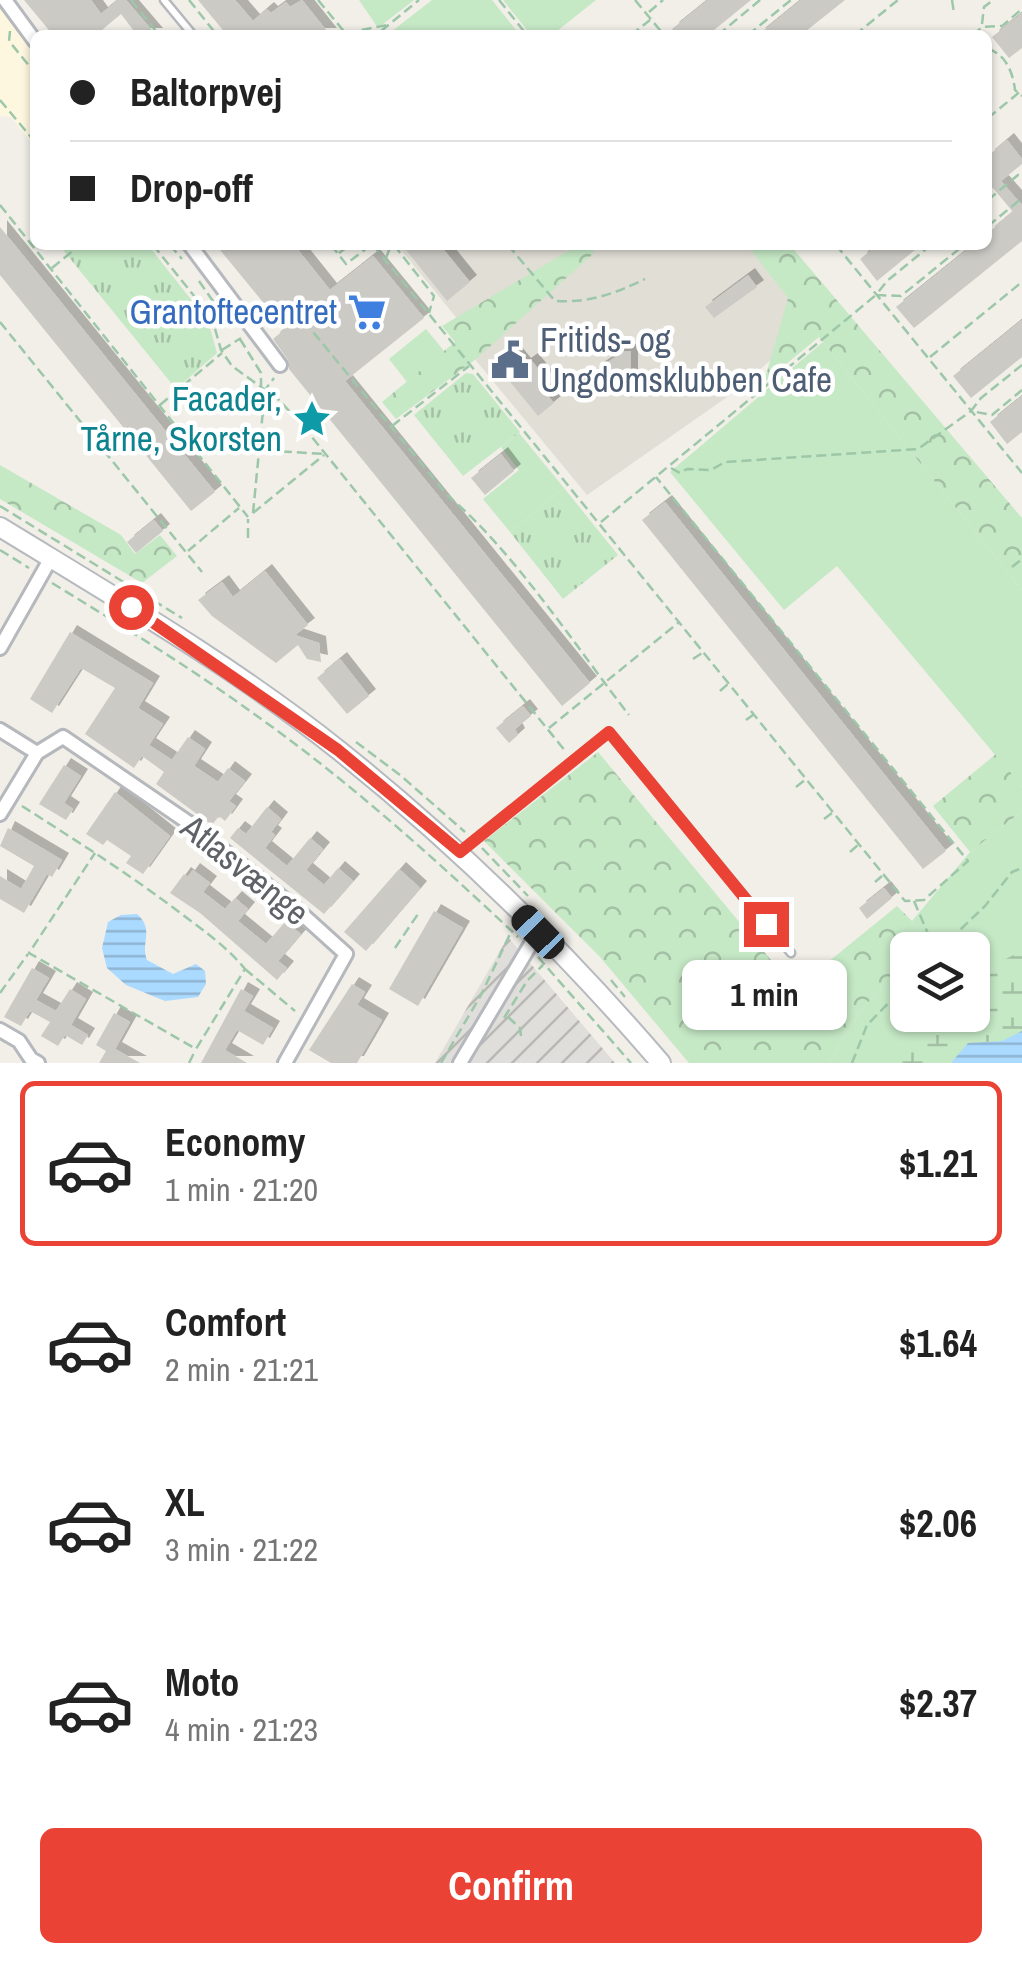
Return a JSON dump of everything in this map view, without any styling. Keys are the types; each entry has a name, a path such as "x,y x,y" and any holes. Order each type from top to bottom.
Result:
{"street":[{"path":"5,0 30,34"},
{"path":"194,250 280,365"},
{"path":"0,527 157,623 338,750 460,852 533,940 661,1063"},
{"path":"0,647 51,558"},
{"path":"0,730 37,753 0,814"},
{"name":"Atlasvænge","path":"37,753 63,737 190,823 346,954 285,1063"},
{"path":"460,1063 533,940"},
{"path":"0,1030 18,1041 38,1063"}],"lane":[{"path":"164,0 189,30"},
{"path":"460,852 609,732 791,953"}],"path":[{"path":"131,0 155,30"},
{"path":"188,0 213,30"},
{"path":"318,0 343,30"},
{"path":"382,30 419,0"},
{"path":"499,0 524,30"},
{"path":"636,0 660,30"},
{"path":"647,14 663,0"},
{"path":"724,30 760,0"},
{"path":"754,30 791,0"},
{"path":"861,30 898,0"},
{"path":"952,0 954,13"},
{"path":"982,27 984,7 993,0"},
{"path":"979,30 1002,26 1022,9"},
{"path":"0,18 12,34 10,41 30,67"},
{"path":"637,30 651,19"},
{"path":"363,30 389,24"},
{"path":"992,52 1000,55 1012,72 1020,94 992,115"},
{"path":"0,100 30,136"},
{"path":"992,197 1018,175 1022,176"},
{"path":"992,223 1022,198"},
{"path":"0,205 30,243"},
{"path":"35,250 250,515"},
{"path":"50,269 74,250"},
{"path":"157,250 212,318 222,352 232,366 278,400 325,454 573,762"},
{"path":"335,250 346,264 365,250"},
{"path":"338,254 344,250"},
{"path":"376,250 904,900 924,900 968,862 656,476"},
{"path":"385,260 390,250"},
{"path":"396,250 434,296 429,314"},
{"path":"512,250 554,301 578,303 611,296 645,279"},
{"path":"840,250 1022,473"},
{"path":"600,522 925,250"},
{"path":"876,294 901,296 958,250"},
{"path":"166,262 176,253"},
{"path":"928,359 1022,282"},
{"path":"304,321 448,496 469,513 629,715"},
{"path":"0,322 202,572"},
{"path":"159,406 240,339 261,374 263,389 248,538"},
{"path":"391,427 470,365"},
{"path":"670,466 680,473 688,469 711,470 725,462 918,449 971,411 1022,365"},
{"path":"263,389 274,378"},
{"path":"971,411 992,414 1022,390"},
{"path":"192,446 325,454"},
{"path":"250,515 325,454"},
{"path":"186,552 240,507"},
{"path":"0,550 178,661 260,718 371,804 511,931 533,940 631,1063"},
{"path":"1012,567 1022,559"},
{"path":"548,729 680,622"},
{"path":"693,659 704,652"},
{"path":"720,691 730,684"},
{"path":"746,720 754,714"},
{"path":"772,752 780,746"},
{"path":"796,787 806,779"},
{"path":"9,798 95,853 230,951 245,969 308,1022"},
{"path":"824,819 833,812"},
{"path":"850,852 859,844"},
{"path":"0,994 95,853"},
{"path":"957,932 985,906 1012,872 1022,868"},
{"path":"875,882 884,874"},
{"path":"913,900 928,932"},
{"path":"394,948 418,914"},
{"path":"442,1063 494,971 511,931"},
{"path":"29,952 196,1049"},
{"path":"189,1063 245,969"},
{"path":"852,1063 868,1025 890,1002"},
{"path":"506,1015 520,1028 521,1036"}],"shaded area":[{"path":"0,9 30,47 30,141 11,117 0,116"},
{"path":"401,250 784,250 831,308 730,395 587,495 459,340 468,332"},
{"path":"508,937 615,1063 435,1063"}],"green space":[{"path":"359,0 414,0 378,28"},
{"path":"432,0 492,0 516,30 393,30"},
{"path":"503,0 596,0 558,30 527,30"},
{"path":"63,250 152,250 208,321 217,353 176,389"},
{"path":"570,250 594,253 476,359 396,419 382,402 455,342 442,326"},
{"path":"751,250 794,250 1022,518 1022,590 819,337 764,382 788,298"},
{"path":"426,329 444,351 407,382 389,359"},
{"path":"823,342 1022,590 1022,787 837,566 784,610 670,472"},
{"path":"466,373 473,374 520,432 463,476 414,415"},
{"path":"519,433 564,488 510,532 483,499 519,470 501,447"},
{"path":"0,465 121,535 135,554 160,535 177,556 142,583 0,499"},
{"path":"564,488 618,555 563,599 510,532"},
{"path":"598,752 795,989 897,906 918,932 890,932 890,978 864,1008 830,1063 689,1063 600,957 484,841"},
{"path":"996,754 1022,787 1022,811 970,852 933,806"},
{"path":"1022,811 1022,1063 830,1063 864,1008 890,978 890,1032 990,1032 990,932 918,932 912,921 970,852"},
{"path":"1022,951 1022,1031 1002,1041 968,1043 951,1063 891,1063 913,1032 990,1032 990,970"}],"water":[{"path":"137,914 145,925 147,960 173,974 196,964 205,971 206,984 198,997 165,1001 126,985 107,968 102,948 108,922 121,915"},
{"path":"1022,1031 1022,1063 951,1063 968,1043 1002,1041"}],"building":[{"path":"24,0 91,0 101,14 118,0 126,0 152,30 133,30 121,14 102,30 49,30"},
{"path":"198,0 235,0 253,21 267,9 271,13 286,2 290,7 302,0 326,30 223,30"},
{"path":"708,0 751,0 714,30 672,29"},
{"path":"801,0 845,0 807,30 764,30"},
{"path":"1022,13 1022,48 1009,58 992,37"},
{"path":"1007,140 1022,159 1022,164 1001,181 1022,205 1022,241 914,328 896,307 967,250 992,250 992,230 1013,212 992,189 992,153"},
{"path":"0,227 215,492 191,511 0,275"},
{"path":"220,250 298,250 330,290 373,256 424,318 345,381 590,683 562,706 289,369 288,360 273,339 285,329"},
{"path":"406,250 444,250 470,282 447,301"},
{"path":"872,250 915,250 877,281 860,259"},
{"path":"748,275 757,287 714,318 705,307"},
{"path":"1022,320 1022,357 971,398 953,376"},
{"path":"510,348 524,365 531,360 546,378 538,384 554,403 538,416 493,361"},
{"path":"631,351 631,379 637,376 642,385 631,398 616,374 598,385 592,372 617,356 617,352"},
{"path":"1022,396 1022,432 1007,444 990,422"},
{"path":"501,454 514,471 485,495 471,478"},
{"path":"665,502 946,851 923,869 642,520"},
{"path":"154,520 163,531 136,553 127,542"},
{"path":"265,571 308,625 295,635 319,643 321,662 307,659 298,645 276,663 212,616 198,600 222,582 233,597"},
{"path":"70,632 153,683 138,708 163,724 149,745 172,760 188,737 205,749 194,766 218,782 228,768 245,781 229,801 236,806 225,821 219,816 212,825 156,784 164,772 142,756 134,768 85,734 115,688 81,668 52,713 30,699"},
{"path":"340,659 369,696 347,714 317,678"},
{"path":"523,706 531,716 515,729 518,735 509,743 496,728"},
{"path":"64,765 81,776 64,803 73,809 66,820 39,804"},
{"path":"115,792 170,836 143,874 126,863 131,856 107,840 103,845 86,834"},
{"path":"267,807 281,819 265,848 287,866 310,838 323,849 306,870 324,885 338,868 353,881 324,914 230,838 238,828 246,834"},
{"path":"8,828 62,860 52,877 47,874 24,913 0,899 0,876 21,889 34,866 0,846"},
{"path":"399,869 420,888 366,951 344,932"},
{"path":"193,870 210,883 203,892 225,909 235,898 248,909 238,921 266,944 285,922 301,934 278,961 287,968 277,980 200,913 170,893 184,874 188,877"},
{"path":"884,888 892,898 867,919 859,908"},
{"path":"434,911 463,928 418,1006 389,989"},
{"path":"32,968 49,978 36,1000 56,1011 70,989 86,999 71,1025 88,1035 82,1045 65,1035 58,1046 41,1036 50,1022 30,1011 21,1026 4,1017"},
{"path":"352,984 365,992 357,1005 382,1020 357,1063 331,1063 309,1050"},
{"path":"241,989 253,996 244,1011 273,1028 263,1045 237,1030 225,1050 247,1063 201,1063"},
{"path":"114,1013 130,1022 115,1049 140,1063 99,1063 106,1051 96,1045"}],"place":[{"name":"Grantoftecentret","path":"367,312"},
{"name":"Fritids- og Ungdomsklubben Cafe","path":"510,360"},
{"name":"Facader, Tårne, Skorsten","path":"312,419"}],"route":[{"path":"131,607 338,750 460,852 609,732 766,924"}]}
